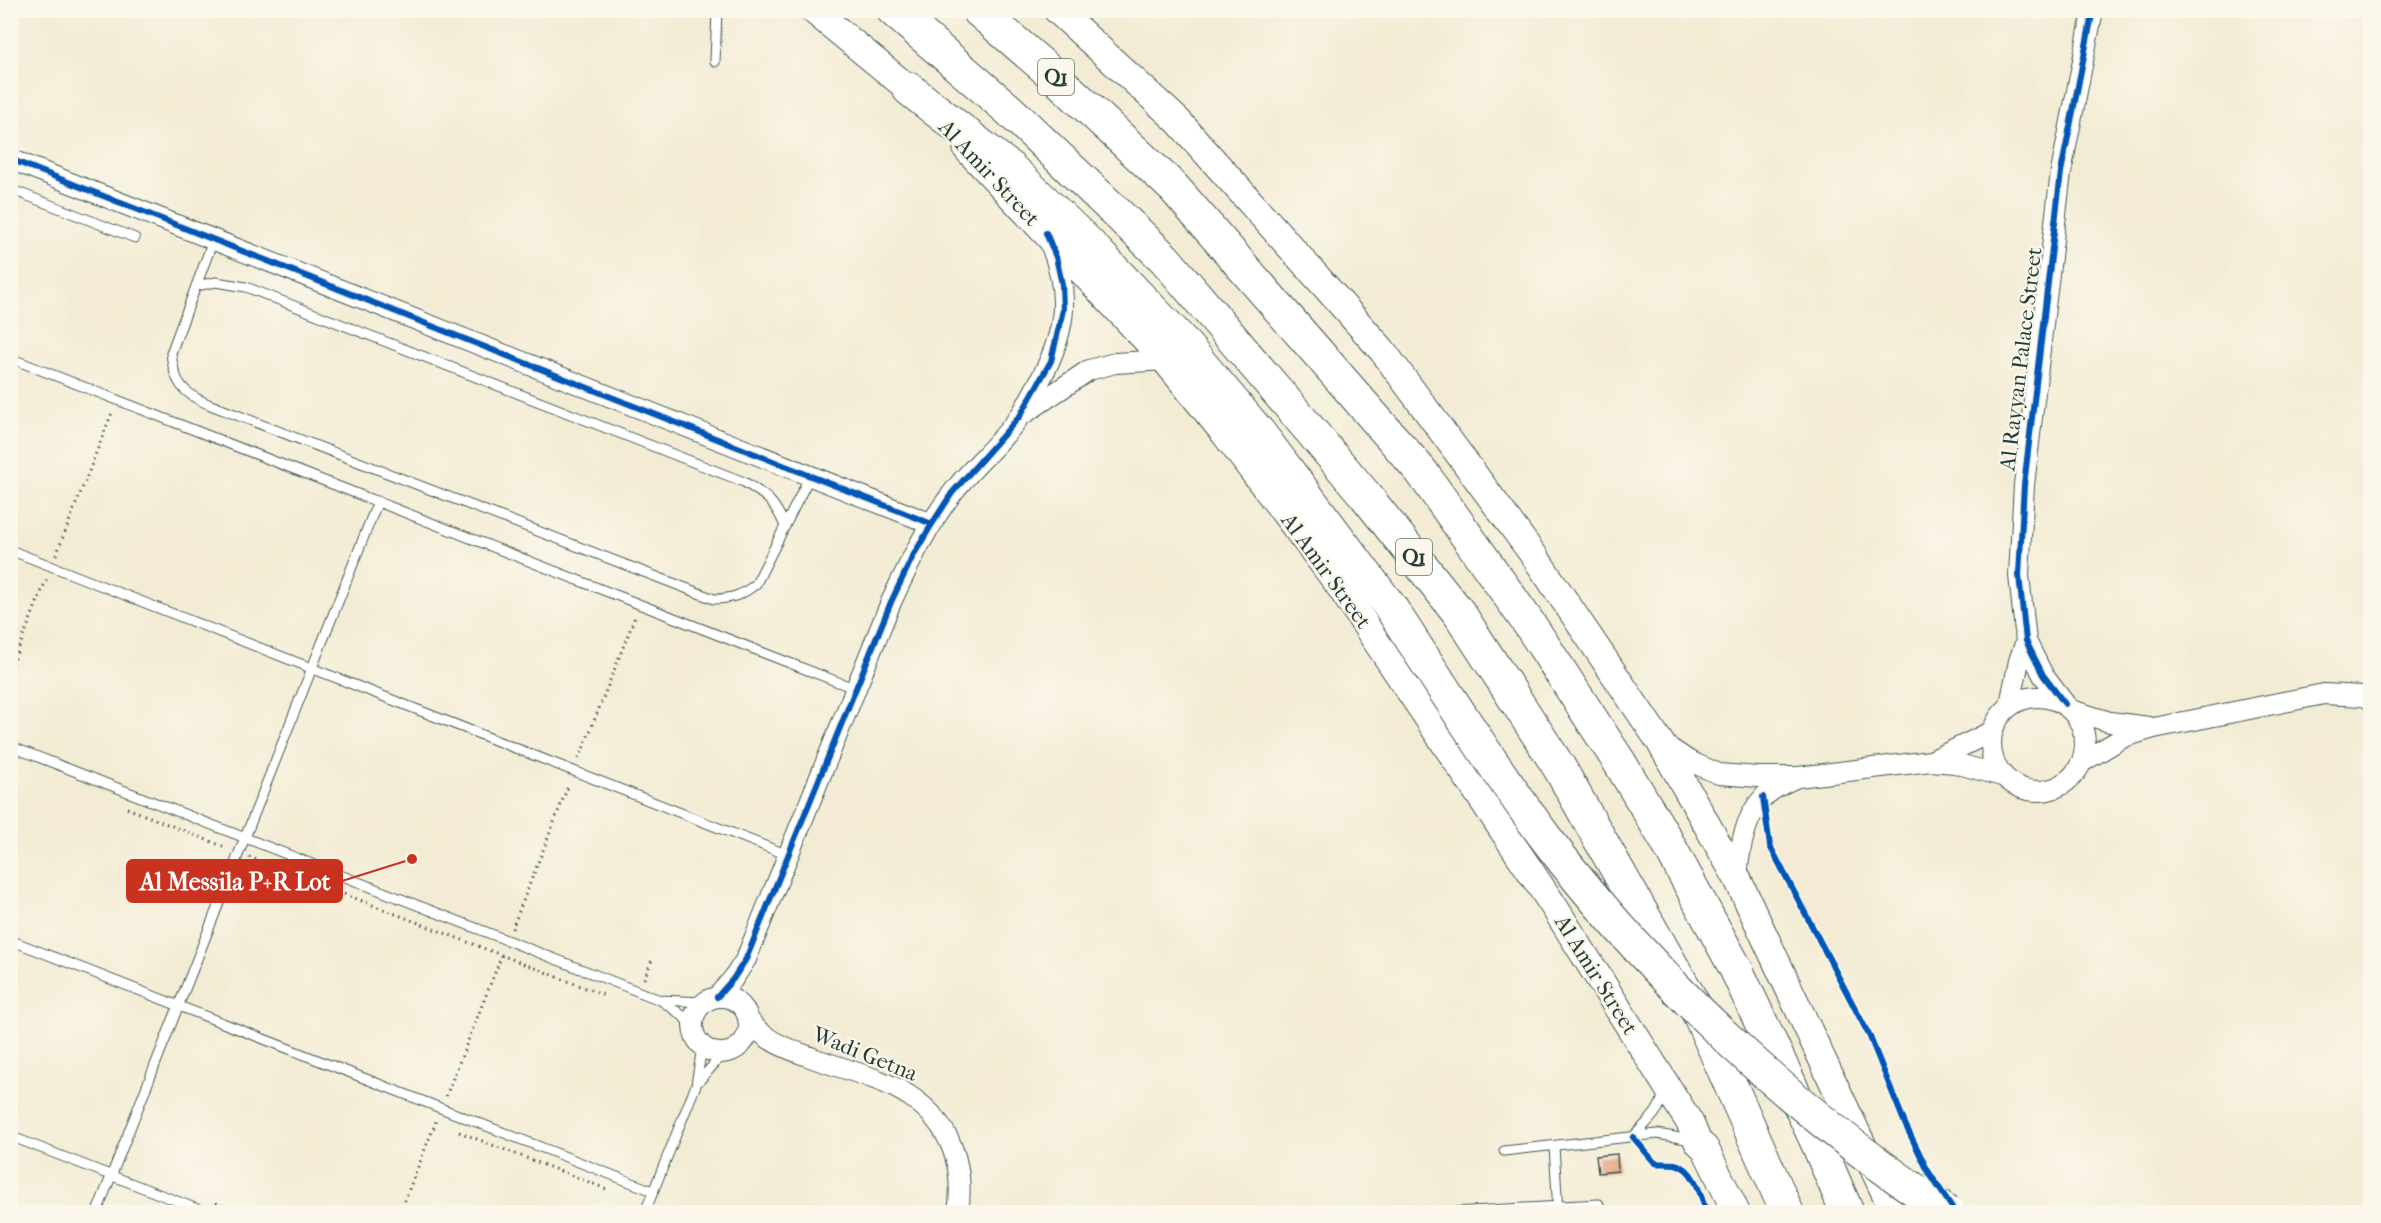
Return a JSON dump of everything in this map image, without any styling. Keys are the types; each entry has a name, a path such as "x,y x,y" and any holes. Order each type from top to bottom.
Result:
{"highway":[{"name":"Q1","path":"893,10 1009,110 1165,259 1359,487 1459,613 1559,766 1698,1014 1787,1212"},
{"name":"Q1","path":"978,10 1051,73 1174,188 1421,471 1532,628 1620,763 1666,840 1736,969 1847,1212"},
{"path":"909,89 1011,169 1089,244 1179,338 1260,434 1391,608 1471,730 1549,841 1614,920 1670,981 1735,1046 1833,1130 1921,1195 1948,1212"}],"main road":[{"name":"Al Amir Street","path":"813,10 909,89 1165,360 1225,434 1336,581 1553,905 1690,1123 1698,1142 1705,1148 1736,1212"},
{"path":"1057,10 1178,122 1382,350 1535,557 1660,742 1737,878 1894,1212"},
{"path":"1846,1107 1909,1212"}],"street":[{"name":"Al Rayyan Palace Street","path":"2068,707 2043,675 2026,641 2019,575 2024,485 2061,172 2094,10"},
{"path":"10,159 932,524"},
{"path":"746,959 742,984 749,1029 732,1049 709,1051 702,1047 694,1035 695,1014 734,979 746,959 891,602 913,556 952,493 1020,416 1051,361 1063,310 1062,284 1056,258 1046,233"},
{"path":"1020,416 1089,370 1115,363 1165,360"},
{"name":"Al Rayyan Palace Street","path":"2010,704 2019,661 2026,641"},
{"path":"2082,762 2124,737 2154,728 2324,694 2363,696 2370,699"},
{"path":"2068,707 2080,721 2085,734 2082,762 2073,776 2061,785 2046,791 2030,791 2015,786 2002,776 1994,763 1991,732 1998,716 2010,704 2028,697 2047,697 2110,722 2154,728"},
{"path":"1931,760 1991,732"},
{"path":"1660,742 1689,761 1719,774 1798,777 1931,760 1955,763 2002,776"},
{"path":"1737,878 1740,849 1752,813 1763,797 1780,785 1798,777"},
{"path":"711,1000 728,998 738,1003 746,1014"},
{"name":"Wadi Getna","path":"746,1014 762,1035 779,1046"},
{"name":"Wadi Getna","path":"732,1049 760,1043 779,1046 909,1096 926,1109 945,1132 957,1160 961,1190 958,1212"}],"lane":[{"path":"715,62 717,12"},
{"path":"10,189 135,238"},
{"path":"214,238 171,353 173,370 180,386 192,397 208,404 714,599 730,599 744,594 756,584 810,475"},
{"path":"196,286 216,282 246,287 744,482 762,493 776,507 784,526"},
{"path":"10,358 856,689"},
{"path":"97,1212 378,501"},
{"path":"10,550 788,855"},
{"path":"10,746 660,1000 683,1016 693,1029"},
{"path":"10,940 653,1191"},
{"path":"660,1000 711,1000"},
{"path":"645,1212 696,1085 702,1047"},
{"path":"696,1085 732,1049"},
{"path":"1633,1137 1652,1117 1662,1101 1663,1081"},
{"path":"1504,1151 1657,1134 1677,1136 1698,1142"},
{"path":"10,1136 205,1212"},
{"path":"1554,1146 1557,1209"},
{"path":"1453,1212 1557,1209 1599,1204"}],"path":[{"path":"10,670 112,411"},
{"path":"400,1212 641,604"},
{"path":"120,806 605,995"}],"building":[{"path":"1617,1154 1618,1171 1598,1173 1596,1156"}],"cycle path":[{"path":"2065,704 2043,675 2026,641 2019,575 2024,485 2061,172 2093,10"},
{"path":"10,159 932,524"},
{"path":"717,997 746,959 891,602 913,556 952,493 1020,416 1051,361 1063,310 1062,284 1056,257 1046,233"},
{"path":"1763,797 1770,846 1870,1037 1906,1126 1928,1171 1955,1212"},
{"path":"1633,1137 1655,1163 1675,1164 1688,1171 1696,1184 1706,1212"}],"place":[{"name":"Al Messila P+R Lot","path":"412,859"}]}
